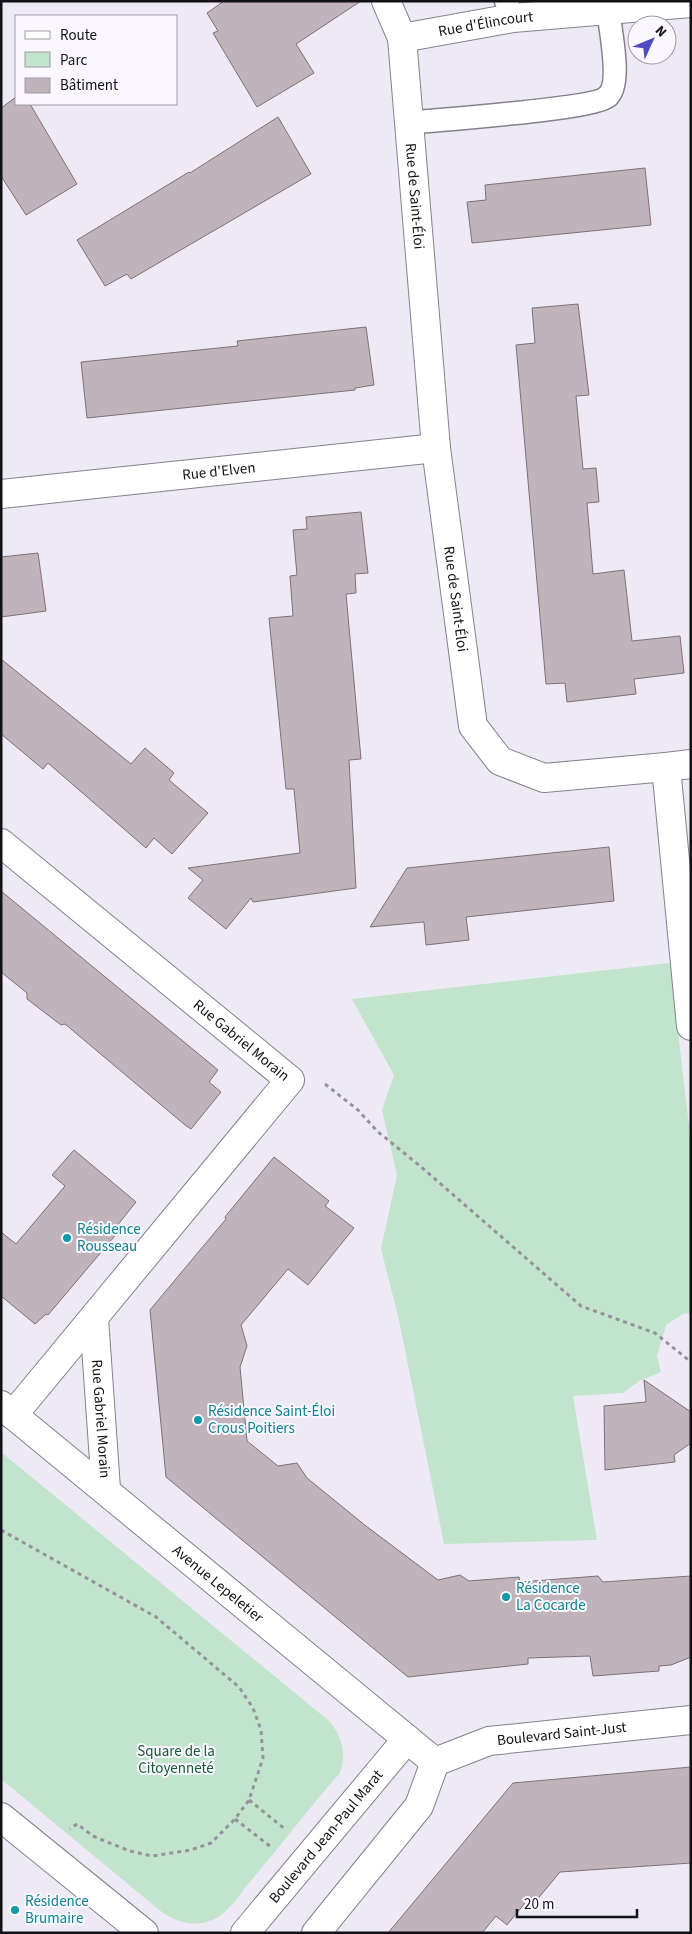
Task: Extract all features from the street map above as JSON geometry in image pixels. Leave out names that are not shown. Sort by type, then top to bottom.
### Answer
[{"type":"street","name":"Rue de Saint-Éloi","points":[[386,1],[402,38],[407,123],[436,448],[473,726],[500,761],[544,778],[678,766],[691,1026]]},
{"type":"street","name":"Rue d'Élincourt","points":[[402,38],[510,9],[608,10],[691,3]]},
{"type":"street","name":"Rue d'Elven","points":[[1,494],[436,448]]},
{"type":"street","name":"Rue Gabriel Morain","points":[[1,843],[290,1080],[94,1318],[7,1410]]},
{"type":"street","name":"Rue Gabriel Morain","points":[[94,1318],[106,1489]]},
{"type":"street","name":"Avenue Lepeletier","points":[[7,1410],[106,1489],[436,1762]]},
{"type":"street","name":"Boulevard Saint-Just","points":[[436,1762],[489,1742],[691,1720]]},
{"type":"street","name":"Boulevard Jean-Paul Marat","points":[[245,1933],[407,1739]]},
{"type":"street","points":[[316,1933],[419,1806],[436,1762]]},
{"type":"street","points":[[1,1817],[144,1933]]},
{"type":"lane","points":[[407,123],[564,106],[598,101],[608,96],[614,86],[615,72],[608,10]]},
{"type":"path","points":[[290,1080],[311,1074],[358,1110],[377,1131],[581,1306],[655,1333],[691,1362]]},
{"type":"path","points":[[1,1530],[156,1617],[239,1687],[253,1708],[262,1730],[263,1758],[249,1800],[235,1819],[211,1843],[173,1854],[152,1856],[130,1851],[93,1836],[77,1824],[66,1833]]},
{"type":"path","points":[[249,1800],[306,1860]]},
{"type":"path","points":[[235,1819],[306,1860]]},
{"type":"green space","points":[[670,963],[691,1143],[691,1313],[683,1314],[666,1325],[657,1356],[661,1372],[639,1381],[623,1393],[573,1396],[597,1540],[444,1544],[399,1320],[381,1249],[397,1175],[382,1110],[394,1075],[352,999]]},
{"type":"green space","name":"Square de la Citoyenneté","points":[[1,1452],[328,1720],[340,1738],[343,1759],[340,1773],[231,1906],[218,1917],[204,1923],[190,1923],[176,1920],[163,1913],[1,1779]]},
{"type":"building","points":[[224,1],[361,1],[296,44],[314,73],[257,107],[213,33],[218,31],[207,13]]},
{"type":"building","points":[[15,98],[15,105],[31,105],[77,184],[26,215],[1,176],[1,108]]},
{"type":"building","points":[[278,117],[311,174],[131,279],[127,274],[105,286],[77,240],[190,173]]},
{"type":"building","points":[[645,168],[651,225],[472,243],[467,202],[486,200],[485,185]]},
{"type":"building","points":[[578,304],[589,395],[576,396],[583,469],[596,468],[599,502],[587,503],[593,574],[624,570],[632,641],[680,636],[684,673],[634,679],[636,694],[567,702],[565,683],[546,684],[516,345],[535,343],[532,308]]},
{"type":"building","points":[[366,327],[374,385],[355,388],[355,390],[87,418],[81,362],[238,346],[237,341]]},
{"type":"building","points":[[361,512],[368,573],[355,574],[356,593],[346,594],[361,759],[349,760],[356,888],[253,902],[251,898],[226,929],[188,898],[203,880],[188,868],[300,853],[294,789],[286,789],[269,618],[293,616],[290,576],[297,575],[293,530],[307,529],[306,517]]},
{"type":"building","points":[[38,553],[46,611],[1,617],[1,557]]},
{"type":"building","points":[[1,659],[131,764],[145,748],[174,773],[169,780],[208,813],[172,854],[154,838],[146,848],[48,763],[43,769],[1,734]]},
{"type":"building","points":[[609,847],[614,901],[466,917],[469,940],[426,945],[424,922],[370,927],[407,868]]},
{"type":"building","points":[[1,891],[218,1070],[209,1082],[221,1092],[191,1129],[65,1024],[61,1025],[27,999],[27,993],[1,972]]},
{"type":"building","name":"Résidence Rousseau","points":[[74,1150],[136,1202],[116,1227],[119,1231],[48,1315],[46,1314],[35,1324],[1,1296],[1,1232],[16,1244],[65,1186],[52,1175]]},
{"type":"building","points":[[274,1157],[329,1201],[325,1206],[354,1228],[308,1285],[288,1269],[241,1325],[247,1346],[240,1367],[247,1441],[278,1466],[297,1463],[307,1478],[366,1526],[438,1580],[460,1575],[469,1581],[519,1577],[520,1582],[598,1576],[603,1582],[691,1576],[691,1657],[671,1665],[659,1666],[659,1671],[593,1676],[590,1656],[528,1658],[528,1664],[408,1677],[166,1477],[150,1310],[226,1219],[225,1217]]},
{"type":"building","points":[[644,1380],[691,1412],[691,1443],[674,1455],[675,1462],[605,1470],[604,1406],[646,1402]]},
{"type":"building","points":[[691,1767],[691,1863],[560,1872],[536,1901],[530,1897],[507,1925],[496,1916],[482,1933],[388,1933],[513,1783]]},
{"type":"place","name":"Résidence Rousseau","points":[[67,1238]]},
{"type":"place","name":"Résidence Saint-Éloi Crous Poitiers","points":[[198,1420]]},
{"type":"place","name":"Résidence La Cocarde","points":[[506,1597]]},
{"type":"place","name":"Résidence Brumaire","points":[[15,1910]]}]
